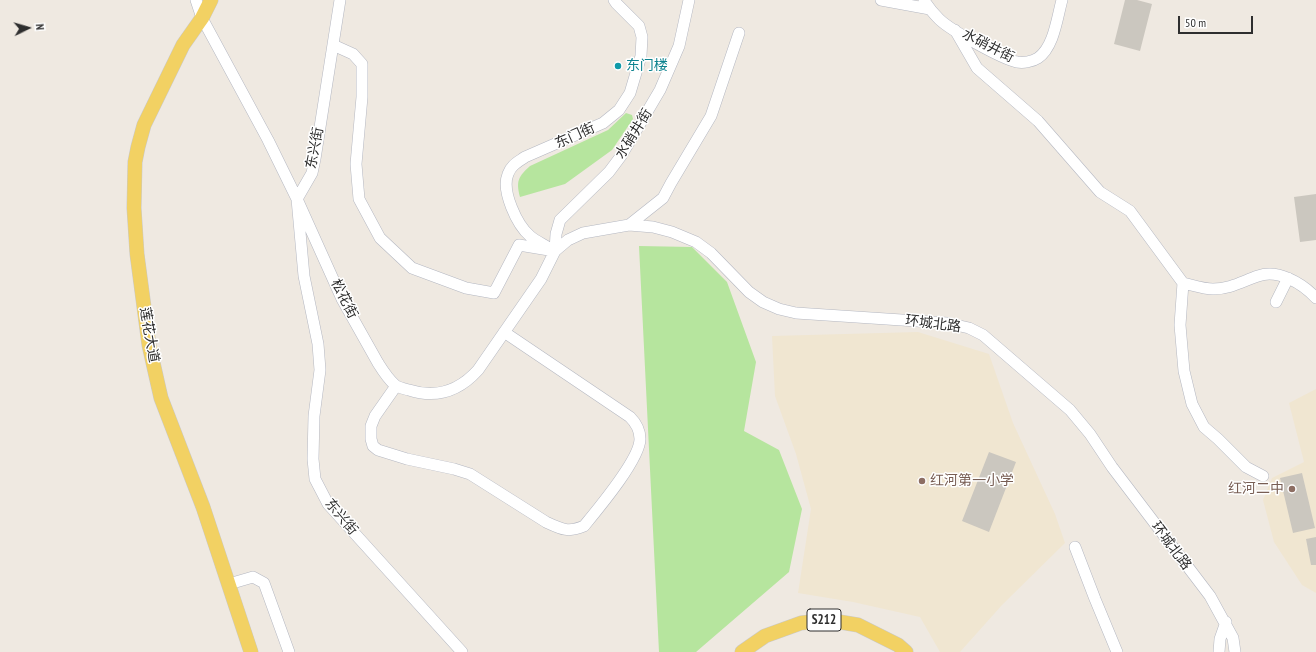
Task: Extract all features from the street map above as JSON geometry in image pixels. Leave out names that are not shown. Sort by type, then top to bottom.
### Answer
[{"type":"main road","name":"莲花大道","points":[[211,0],[202,18],[183,45],[144,125],[135,162],[134,208],[136,254],[149,345],[161,398],[204,507],[251,652]]},
{"type":"main road","name":"S212","points":[[742,652],[766,636],[801,623],[828,620],[858,625],[898,645],[906,652]]},
{"type":"street","name":"松花街","points":[[196,0],[202,18],[268,140],[297,199],[342,299],[384,373],[396,386]]},
{"type":"street","name":"东兴街","points":[[340,0],[312,173],[297,199],[304,276],[318,344],[320,370],[314,416],[313,459],[315,479],[328,504],[462,652]]},
{"type":"street","name":"东门街","points":[[554,251],[530,236],[518,220],[507,195],[506,184],[508,174],[514,164],[526,157],[603,123],[620,110],[630,93],[641,56],[642,37],[639,26],[614,0]]},
{"type":"street","name":"水硝井街","points":[[554,251],[556,234],[560,220],[609,172],[621,156],[660,90],[679,46],[689,0]]},
{"type":"street","name":"水硝井街","points":[[881,0],[927,4],[940,20],[955,30],[1004,58],[1025,63],[1037,59],[1046,50],[1051,39],[1062,0]]},
{"type":"street","points":[[955,30],[977,68],[1038,121],[1100,192],[1130,211],[1183,283],[1180,325],[1184,371],[1192,404],[1204,427],[1218,438],[1246,467],[1263,476]]},
{"type":"street","points":[[629,225],[663,198],[711,116],[739,33]]},
{"type":"street","points":[[333,45],[353,54],[362,64],[362,97],[356,164],[359,199],[380,238],[412,268],[466,288],[494,293],[519,245],[554,251],[541,279],[504,332],[478,370],[469,380],[458,387],[445,392],[430,394],[418,393],[396,386],[375,416],[371,426],[371,439],[373,446],[378,450],[406,459],[454,469],[470,474],[546,522],[559,528],[568,530],[584,526],[624,474],[637,450],[640,440],[636,424],[630,417],[504,332]]},
{"type":"street","name":"环城北路","points":[[554,251],[568,240],[583,233],[629,225],[653,227],[672,232],[696,242],[711,253],[749,292],[763,302],[779,309],[796,313],[947,323],[969,328],[984,335],[1070,410],[1090,434],[1112,467],[1210,596],[1226,622],[1233,638],[1235,652]]},
{"type":"street","points":[[1183,283],[1213,289],[1236,285],[1259,275],[1271,274],[1288,278],[1303,286],[1316,298]]},
{"type":"street","points":[[1276,302],[1288,278]]},
{"type":"street","points":[[1075,547],[1117,652]]},
{"type":"street","points":[[229,584],[253,577],[264,584],[289,652]]},
{"type":"street","points":[[1219,652],[1220,639],[1226,622]]},
{"type":"shaded area","name":"红河第一小学","points":[[918,332],[989,354],[1013,423],[1055,514],[1065,543],[1002,605],[960,652],[940,652],[920,617],[853,602],[798,593],[811,509],[796,454],[775,396],[772,336]]},
{"type":"shaded area","name":"红河二中","points":[[1316,389],[1316,593],[1302,585],[1274,542],[1263,500],[1272,478],[1304,462],[1289,403]]},
{"type":"green space","points":[[626,113],[632,115],[633,119],[612,150],[565,184],[520,197],[518,183],[523,173],[530,166],[608,130]]},
{"type":"green space","points":[[639,246],[692,247],[727,282],[756,362],[744,431],[779,450],[802,509],[789,572],[696,652],[659,652]]},
{"type":"building","points":[[1125,0],[1137,0],[1152,4],[1140,51],[1114,44]]},
{"type":"building","points":[[1316,194],[1316,240],[1300,242],[1294,197]]},
{"type":"building","points":[[989,452],[1016,462],[989,532],[962,521]]},
{"type":"building","points":[[1302,473],[1315,528],[1293,533],[1280,478]]},
{"type":"building","points":[[1316,537],[1316,565],[1311,565],[1306,539]]},
{"type":"place","name":"东门楼","points":[[618,66]]},
{"type":"place","name":"红河第一小学","points":[[922,481]]},
{"type":"place","name":"红河二中","points":[[1292,489]]}]
